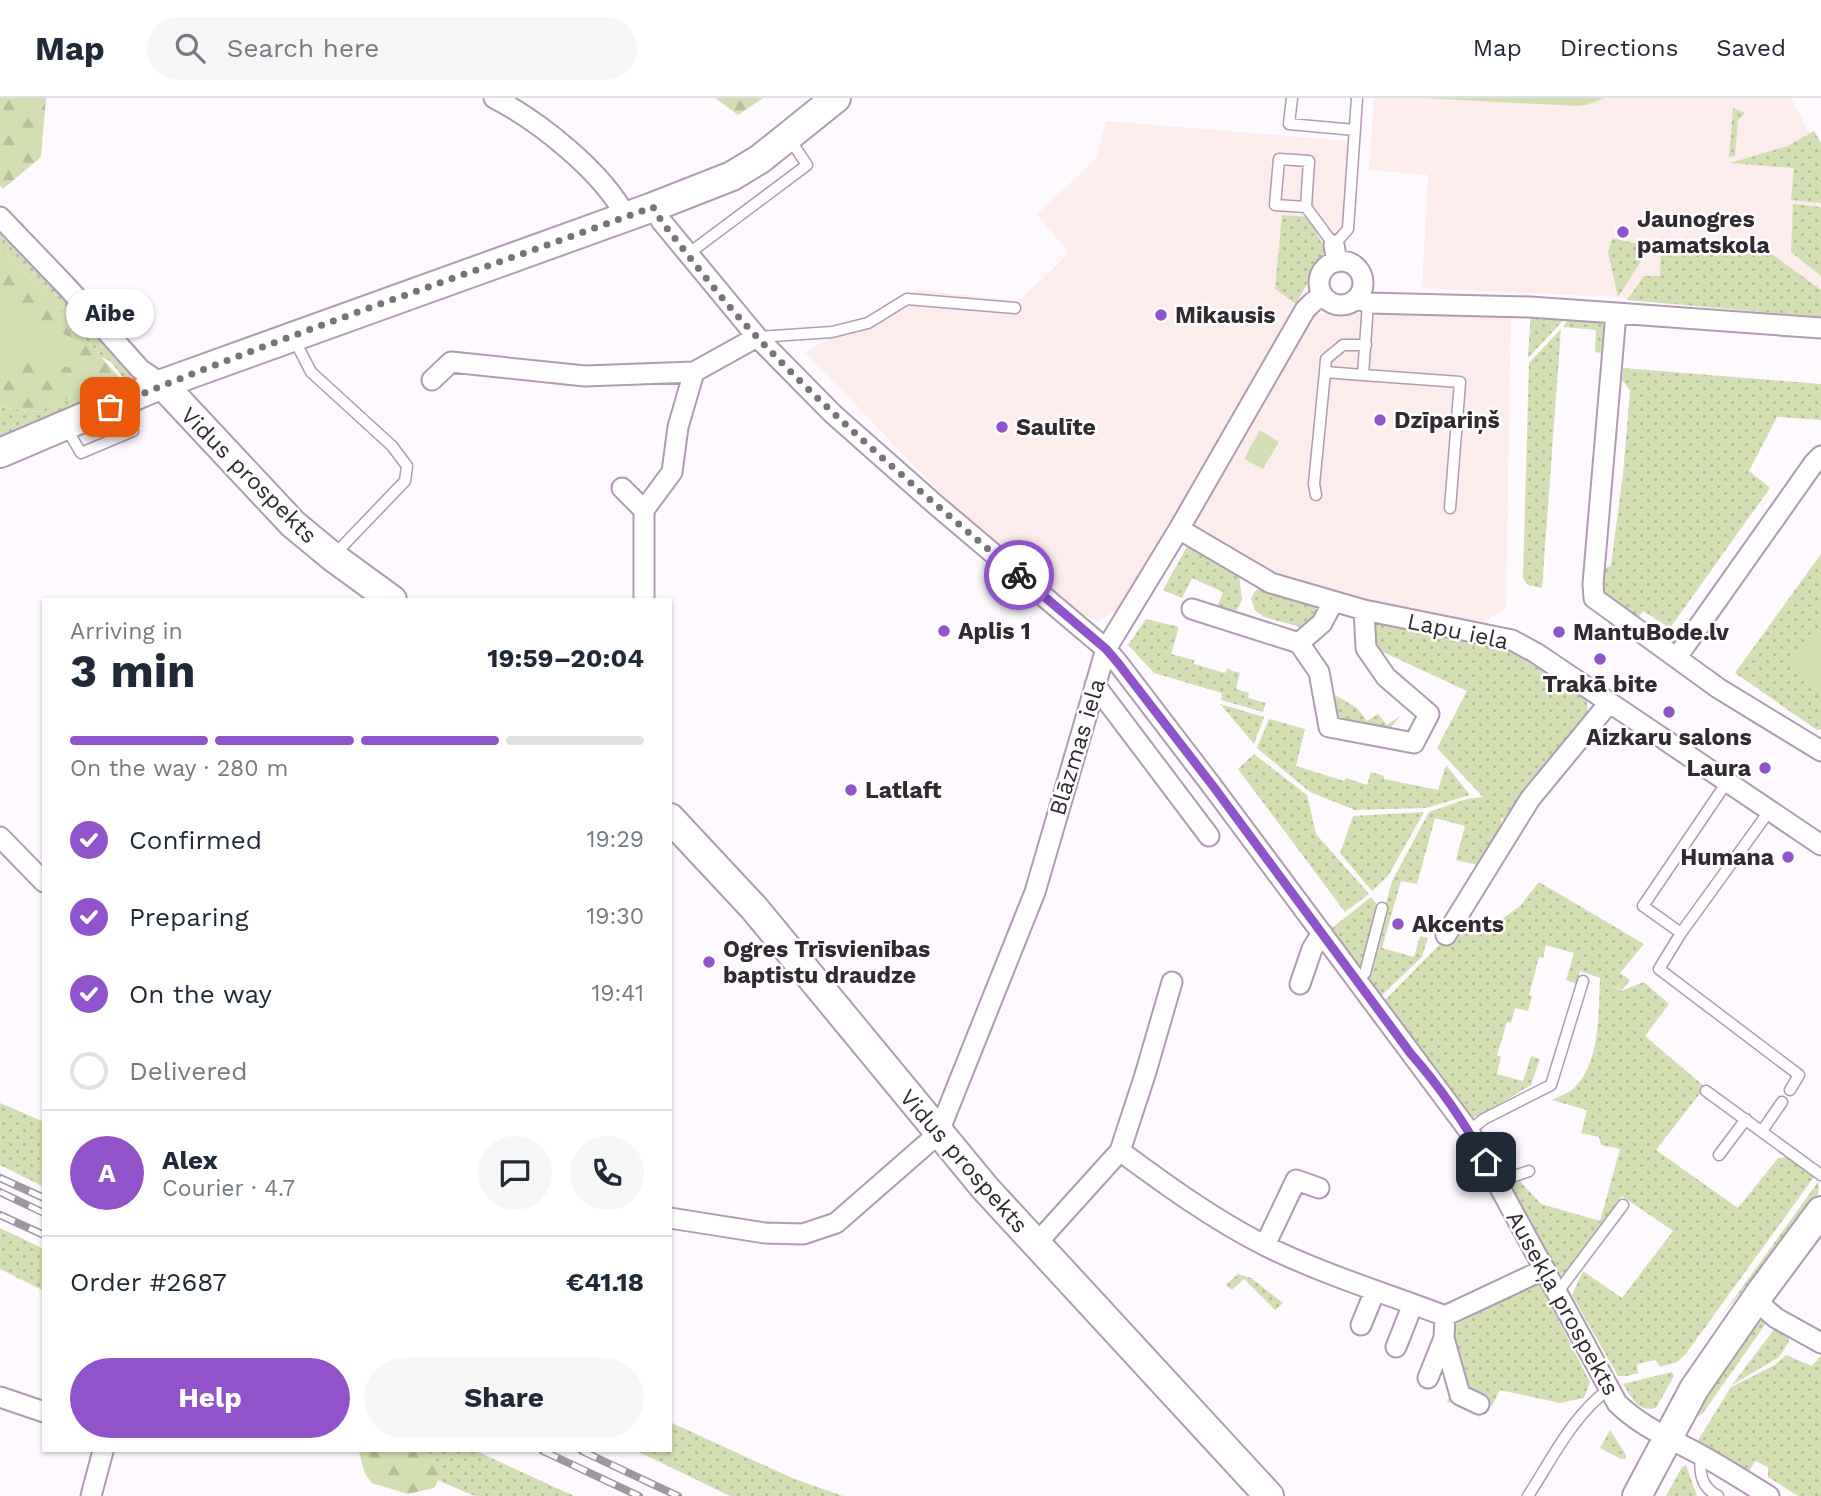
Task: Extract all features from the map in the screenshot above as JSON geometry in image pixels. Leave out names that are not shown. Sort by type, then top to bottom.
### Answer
[{"type":"main road","points":[[0,453],[162,384],[626,217],[732,176],[760,159],[836,98]]},
{"type":"main road","name":"Vidus prospekts","points":[[162,384],[293,524],[332,557],[389,598]]},
{"type":"main road","name":"Vidus prospekts","points":[[672,820],[754,908],[938,1134],[1269,1496]]},
{"type":"main road","points":[[1637,1496],[1700,1381],[1755,1300],[1821,1211]]},
{"type":"street","points":[[494,98],[535,123],[577,158],[608,187],[626,217]]},
{"type":"street","name":"Ausekļa prospekts","points":[[653,207],[662,222],[757,337],[833,414],[1106,649],[1213,786],[1469,1131],[1617,1403],[1629,1415],[1769,1496]]},
{"type":"street","name":"Vidus prospekts","points":[[0,217],[68,288],[139,369],[162,384]]},
{"type":"street","points":[[1363,301],[1361,274],[1336,253],[1320,276],[1319,283],[1322,296],[1338,305],[1363,301],[1530,307],[1821,328]]},
{"type":"street","name":"Blāzmas iela","points":[[938,1134],[1035,892],[1106,649],[1306,310],[1322,296]]},
{"type":"street","points":[[1616,313],[1592,591],[1594,598],[1718,688],[1821,751]]},
{"type":"street","points":[[432,380],[450,362],[585,376],[694,372],[757,337]]},
{"type":"street","points":[[644,598],[645,510],[672,472],[678,427],[694,372]]},
{"type":"street","points":[[1677,657],[1821,456]]},
{"type":"street","points":[[622,488],[645,510]]},
{"type":"street","name":"Lapu iela","points":[[1179,529],[1271,583],[1364,610],[1512,640],[1536,653],[1821,845]]},
{"type":"street","points":[[1299,643],[1322,623],[1333,602]]},
{"type":"street","points":[[1192,609],[1299,643],[1319,672],[1329,727],[1414,743],[1429,714],[1386,677],[1366,648],[1364,610]]},
{"type":"street","points":[[1096,685],[1209,836]]},
{"type":"street","points":[[1446,935],[1530,799],[1609,704]]},
{"type":"street","points":[[0,838],[42,880]]},
{"type":"street","points":[[1300,984],[1312,948],[1322,933]]},
{"type":"street","points":[[1036,1244],[1120,1151],[1171,982]]},
{"type":"street","points":[[672,1218],[765,1233],[803,1234],[836,1223],[938,1134]]},
{"type":"street","points":[[1120,1151],[1182,1197],[1263,1244],[1325,1272],[1445,1316],[1545,1269]]},
{"type":"street","points":[[1263,1244],[1266,1243],[1296,1180],[1319,1188]]},
{"type":"street","points":[[1361,1325],[1375,1291]]},
{"type":"street","points":[[1755,1300],[1776,1318],[1820,1341]]},
{"type":"street","points":[[1396,1346],[1413,1304]]},
{"type":"street","points":[[1445,1316],[1444,1338],[1460,1395],[1479,1404]]},
{"type":"street","points":[[1428,1378],[1444,1338]]},
{"type":"street","points":[[0,1397],[42,1411]]},
{"type":"street","points":[[91,1496],[103,1452]]},
{"type":"lane","points":[[1292,98],[1289,124],[1355,130]]},
{"type":"lane","points":[[1336,253],[1348,229],[1357,98]]},
{"type":"lane","points":[[688,254],[807,165],[788,137]]},
{"type":"lane","points":[[1306,207],[1275,205],[1279,159],[1309,161],[1306,207],[1336,253]]},
{"type":"lane","points":[[757,337],[832,331],[868,323],[907,299],[1015,308]]},
{"type":"lane","points":[[1363,301],[1366,345],[1363,374]]},
{"type":"lane","points":[[292,336],[311,372],[392,446],[407,466],[405,481],[332,557]]},
{"type":"lane","points":[[1316,495],[1314,484],[1326,359],[1343,345],[1366,345]]},
{"type":"lane","points":[[1325,372],[1460,382],[1450,508]]},
{"type":"lane","points":[[65,426],[81,453],[134,431]]},
{"type":"lane","points":[[1681,933],[1643,906],[1727,782]]},
{"type":"lane","points":[[1770,810],[1681,933],[1659,969],[1799,1075],[1790,1090]]},
{"type":"lane","points":[[1356,981],[1365,973],[1382,908]]},
{"type":"lane","points":[[1469,1131],[1484,1119],[1551,1085],[1583,981]]},
{"type":"lane","points":[[1706,1091],[1821,1175]]},
{"type":"lane","points":[[1762,1131],[1782,1102]]},
{"type":"lane","points":[[1718,1156],[1746,1119]]},
{"type":"lane","points":[[1497,1182],[1529,1171]]},
{"type":"lane","points":[[1557,1293],[1623,1205]]},
{"type":"lane","points":[[1528,1496],[1577,1421],[1597,1397],[1609,1389]]},
{"type":"lane","points":[[1701,1455],[1702,1480],[1711,1492],[1718,1496]]},
{"type":"shaded area","name":"Jaunogres pamatskola","points":[[1374,98],[1791,98],[1821,155],[1821,313],[1613,297],[1422,288],[1428,175],[1369,170]]},
{"type":"shaded area","points":[[1106,121],[1350,141],[1343,224],[1186,498],[1117,611],[1098,621],[1081,614],[949,502],[805,352],[916,290],[1019,301],[1069,253],[1037,215],[1096,158]]},
{"type":"shaded area","name":"Dzīpariņš","points":[[1511,311],[1506,607],[1483,623],[1371,601],[1274,573],[1190,526],[1312,314]]},
{"type":"green space","points":[[0,98],[46,98],[41,157],[3,189],[0,186]]},
{"type":"green space","points":[[715,98],[763,98],[738,115]]},
{"type":"green space","points":[[1423,98],[1605,98],[1576,106]]},
{"type":"green space","points":[[1733,108],[1745,113],[1738,120],[1735,156],[1729,157]]},
{"type":"green space","points":[[1814,131],[1821,143],[1821,203],[1791,200],[1794,168],[1730,163],[1788,146]]},
{"type":"green space","points":[[1793,204],[1821,207],[1821,276],[1791,252]]},
{"type":"green space","points":[[1282,215],[1309,217],[1325,250],[1296,304],[1275,289]]},
{"type":"green space","points":[[0,228],[131,373],[129,385],[110,361],[101,357],[0,245]]},
{"type":"green space","points":[[1612,238],[1645,246],[1641,261],[1618,297],[1608,252]]},
{"type":"green space","points":[[1671,240],[1761,246],[1821,290],[1821,317],[1627,300],[1644,276],[1660,276],[1661,252]]},
{"type":"green space","points":[[0,245],[119,377],[37,412],[0,407]]},
{"type":"green space","points":[[0,293],[28,319],[80,341],[75,368],[0,357]]},
{"type":"green space","points":[[1531,309],[1572,311],[1528,358]]},
{"type":"green space","points":[[1574,311],[1605,314],[1603,353],[1595,352],[1596,330],[1563,327]]},
{"type":"green space","points":[[1561,329],[1542,588],[1528,585],[1523,578],[1529,363]]},
{"type":"green space","points":[[1623,368],[1821,384],[1821,420],[1777,417],[1749,471],[1770,488],[1670,628],[1643,611],[1637,619],[1605,599],[1599,572],[1611,565],[1623,474],[1630,391],[1622,380]]},
{"type":"green space","points":[[119,377],[126,390],[0,446],[0,407],[37,412]]},
{"type":"green space","points":[[1260,430],[1279,442],[1263,469],[1244,459]]},
{"type":"green space","points":[[1189,543],[1239,574],[1242,600],[1237,610],[1228,612],[1217,608],[1223,592],[1192,578],[1182,598],[1163,590]]},
{"type":"green space","points":[[1821,554],[1821,729],[1817,730],[1735,673]]},
{"type":"green space","points":[[1262,587],[1284,599],[1315,606],[1318,617],[1304,628],[1264,617],[1255,610],[1251,599],[1255,591]]},
{"type":"green space","points":[[1368,616],[1510,649],[1587,700],[1588,714],[1507,822],[1501,817],[1502,826],[1478,865],[1456,860],[1465,826],[1435,818],[1417,884],[1401,881],[1382,948],[1414,957],[1420,936],[1428,938],[1422,957],[1381,996],[1367,974],[1392,881],[1429,812],[1467,799],[1483,797],[1437,748],[1467,691],[1372,647]]},
{"type":"green space","points":[[1146,619],[1179,627],[1171,654],[1225,673],[1227,669],[1240,673],[1236,689],[1249,693],[1248,698],[1266,703],[1263,712],[1221,700],[1222,693],[1154,673],[1128,645]]},
{"type":"green space","points":[[1816,629],[1821,632],[1821,689],[1785,664]]},
{"type":"green space","points":[[1330,692],[1357,708],[1367,721],[1378,714],[1387,725],[1401,715],[1389,730],[1344,722],[1334,717]]},
{"type":"green space","points":[[1220,704],[1264,717],[1254,744]]},
{"type":"green space","points":[[1269,719],[1305,729],[1296,766],[1367,785],[1371,772],[1384,776],[1384,779],[1438,790],[1446,765],[1470,795],[1426,808],[1355,810],[1310,792],[1257,748]]},
{"type":"green space","points":[[1254,754],[1307,795],[1316,834],[1369,894],[1345,912],[1238,769]]},
{"type":"green space","points":[[1424,812],[1388,876],[1372,891],[1340,853],[1353,816]]},
{"type":"green space","points":[[1539,882],[1644,944],[1620,973],[1630,980],[1622,990],[1611,985],[1621,991],[1644,982],[1669,1004],[1645,1036],[1705,1087],[1656,1150],[1738,1208],[1778,1158],[1787,1157],[1814,1177],[1685,1355],[1677,1362],[1660,1367],[1656,1360],[1637,1364],[1638,1373],[1627,1376],[1618,1376],[1572,1295],[1583,1271],[1622,1298],[1673,1231],[1622,1196],[1562,1277],[1505,1181],[1517,1178],[1541,1204],[1600,1221],[1620,1149],[1601,1145],[1599,1137],[1581,1133],[1587,1110],[1552,1100],[1574,1088],[1590,1063],[1597,1035],[1600,978],[1580,971],[1577,984],[1566,980],[1574,953],[1546,945],[1543,958],[1539,957],[1529,995],[1532,996],[1528,1011],[1515,1008],[1511,1023],[1507,1022],[1497,1055],[1501,1057],[1497,1074],[1523,1081],[1531,1056],[1540,1059],[1531,1085],[1480,1116],[1470,1117],[1444,1078],[1384,1001],[1445,939],[1494,925],[1520,906]]},
{"type":"green space","points":[[1371,897],[1380,908],[1363,972],[1332,928]]},
{"type":"green space","points":[[0,1103],[42,1121],[42,1186],[0,1165]]},
{"type":"green space","points":[[1818,1182],[1818,1194],[1809,1211],[1723,1314]]},
{"type":"green space","points":[[0,1228],[42,1248],[42,1290],[0,1269]]},
{"type":"green space","points":[[1238,1274],[1251,1278],[1283,1303],[1275,1310],[1244,1279],[1232,1290],[1226,1285]]},
{"type":"green space","points":[[1539,1282],[1590,1382],[1584,1398],[1560,1403],[1500,1390],[1492,1406],[1486,1404],[1480,1417],[1469,1412],[1471,1407],[1447,1402],[1451,1392],[1451,1330],[1457,1324]]},
{"type":"green space","points":[[1758,1320],[1767,1322],[1703,1413],[1699,1416],[1694,1413]]},
{"type":"green space","points":[[1775,1328],[1788,1336],[1789,1342],[1779,1357],[1732,1385]]},
{"type":"green space","points":[[1786,1355],[1812,1366],[1821,1355],[1821,1496],[1798,1496],[1768,1477],[1768,1467],[1755,1461],[1748,1474],[1695,1445],[1731,1387],[1775,1365]]},
{"type":"green space","points":[[1672,1372],[1674,1376],[1656,1408],[1640,1406],[1623,1384]]},
{"type":"green space","points":[[672,1423],[792,1478],[843,1496],[730,1496],[639,1452],[672,1452]]},
{"type":"green space","points":[[1610,1430],[1626,1455],[1626,1459],[1600,1448]]},
{"type":"green space","points":[[359,1452],[422,1452],[435,1461],[442,1474],[434,1488],[408,1494],[372,1483],[365,1474]]},
{"type":"green space","points":[[381,1452],[478,1452],[574,1496],[475,1496]]},
{"type":"green space","points":[[1686,1465],[1697,1496],[1666,1496],[1682,1467]]},
{"type":"railway","points":[[0,1178],[42,1197]]},
{"type":"railway","points":[[0,1192],[42,1212]]},
{"type":"railway","points":[[0,1215],[42,1234]]},
{"type":"railway","points":[[545,1452],[639,1496]]},
{"type":"railway","points":[[584,1452],[678,1496]]},
{"type":"way so far","points":[[110,407],[162,384],[292,336],[653,207],[700,270],[757,337],[833,414],[1019,575]]},
{"type":"place","name":"Jaunogres pamatskola","points":[[1623,232]]},
{"type":"place","name":"Mikausis","points":[[1161,315]]},
{"type":"place","name":"Aibe","points":[[110,407]]},
{"type":"place","name":"Dzīpariņš","points":[[1380,420]]},
{"type":"place","name":"Saulīte","points":[[1002,427]]},
{"type":"place","name":"Aplis 1","points":[[944,631]]},
{"type":"place","name":"MantuBode.lv","points":[[1559,632]]},
{"type":"place","name":"Trakā bite","points":[[1600,659]]},
{"type":"place","name":"Aizkaru salons","points":[[1669,712]]},
{"type":"place","name":"Laura","points":[[1765,768]]},
{"type":"place","name":"Latlaft","points":[[851,790]]},
{"type":"place","name":"Humana","points":[[1788,857]]},
{"type":"place","name":"Akcents","points":[[1398,924]]},
{"type":"place","name":"Ogres Trīsvienības baptistu draudze","points":[[709,962]]},
{"type":"route","points":[[1019,575],[1106,649],[1118,663],[1430,1076],[1469,1131],[1486,1162]]}]
